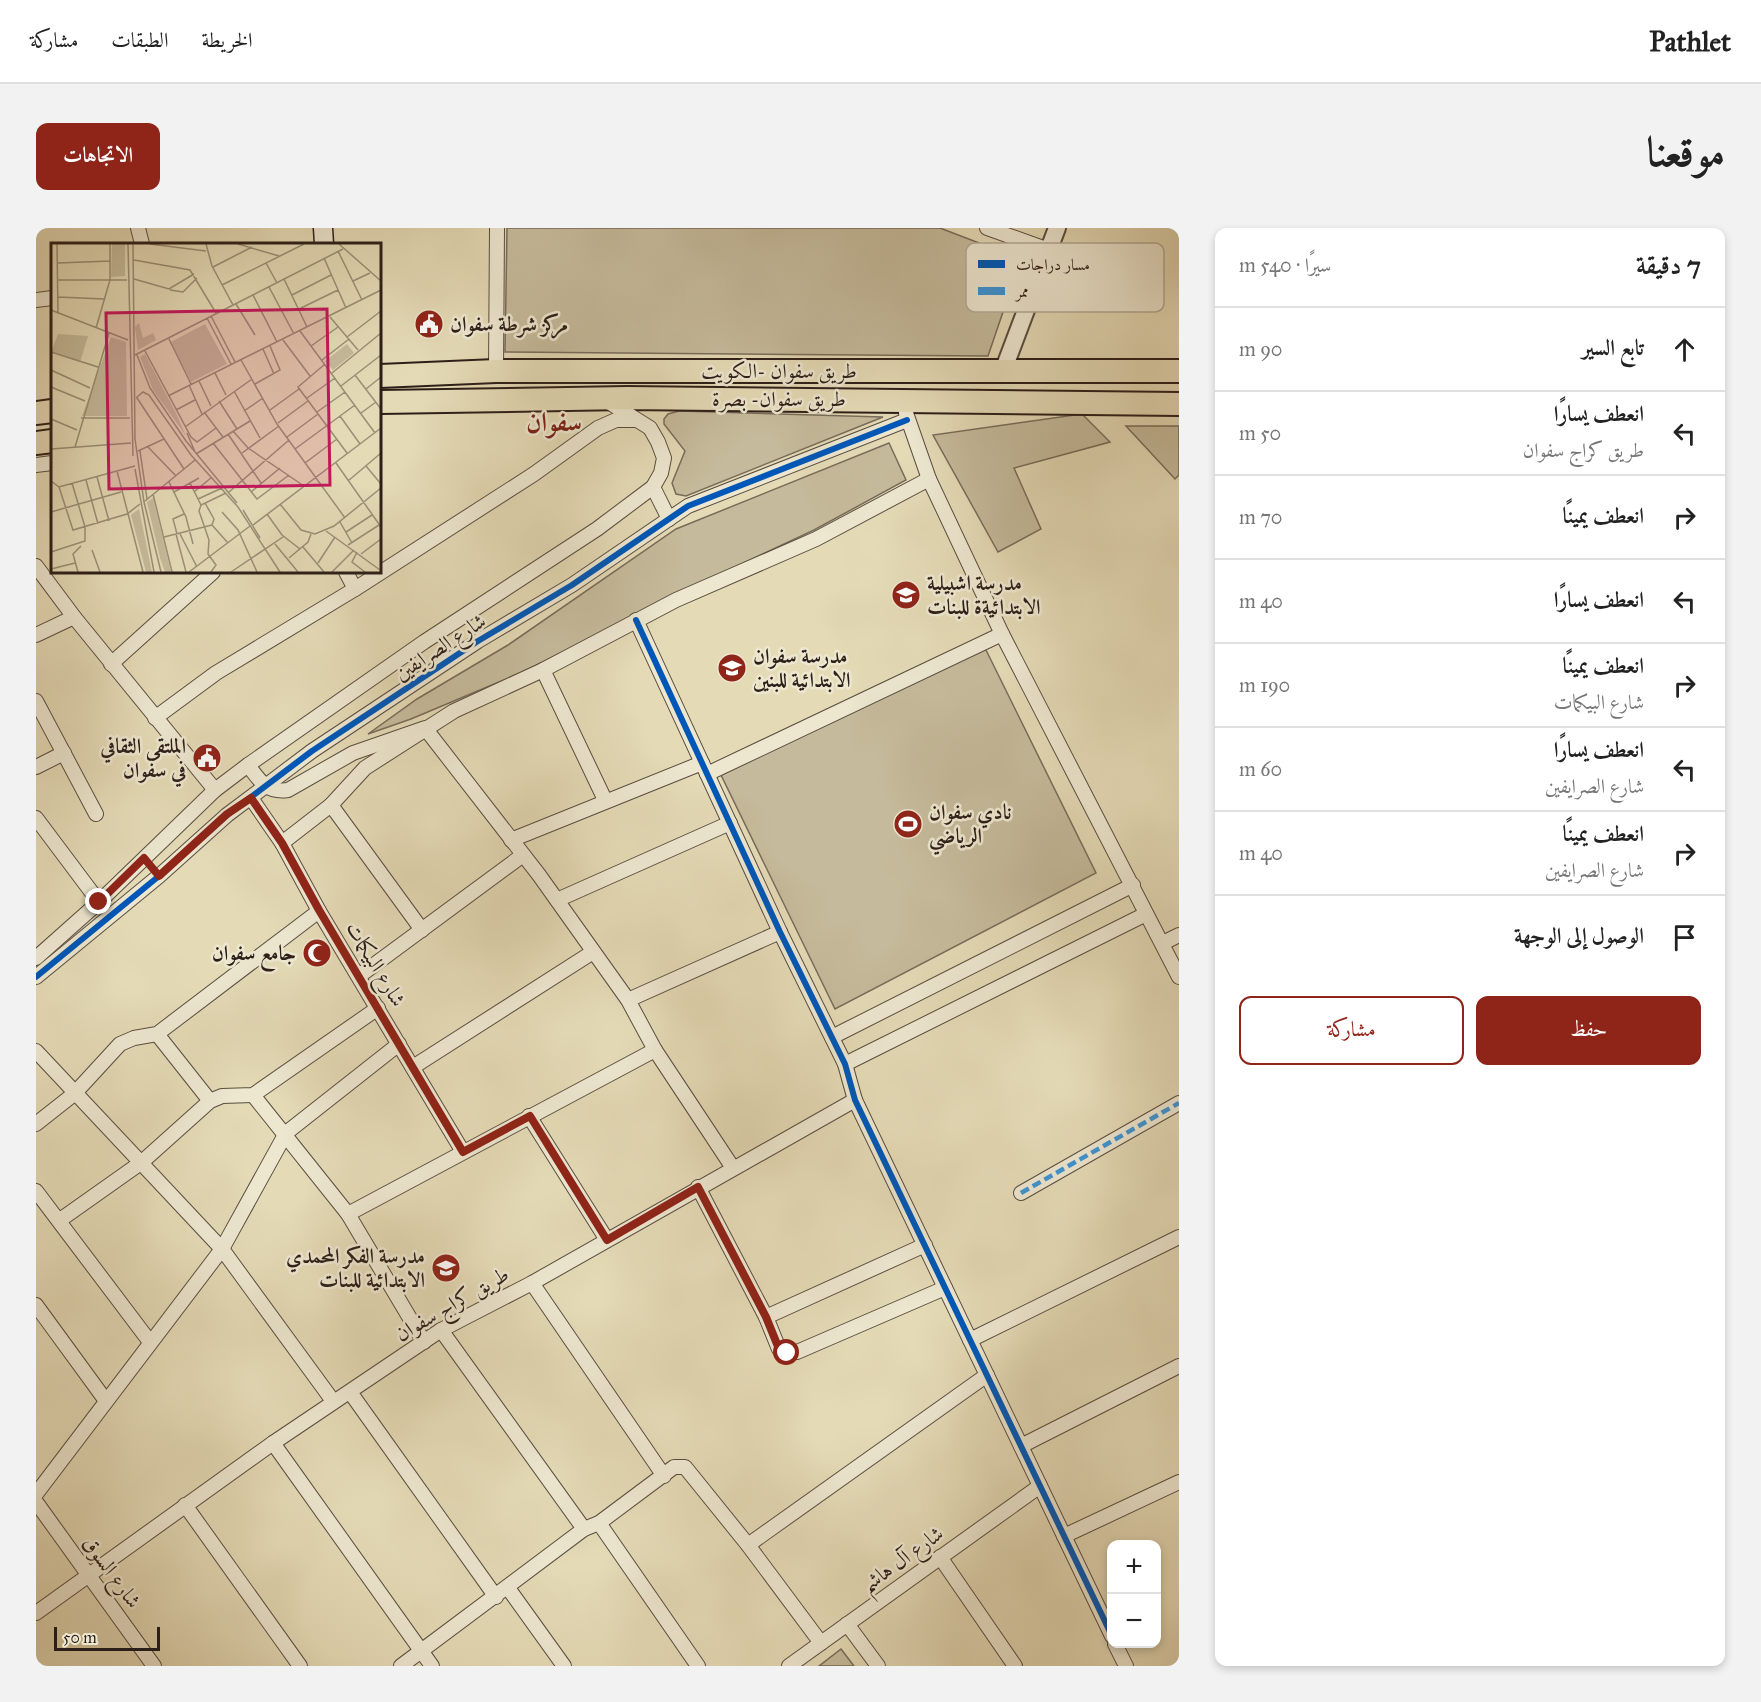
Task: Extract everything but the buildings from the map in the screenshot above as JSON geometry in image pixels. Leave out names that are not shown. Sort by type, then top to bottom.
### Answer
[{"type":"highway","name":"طريق سفوان -الكويت","points":[[381,376],[496,371],[1179,371]]},
{"type":"highway","points":[[565,371],[570,381],[566,398]]},
{"type":"highway","points":[[591,371],[586,382],[595,398]]},
{"type":"highway","name":"طريق سفوان- بصرة","points":[[381,402],[595,398],[905,410],[1179,404]]},
{"type":"highway","points":[[36,412],[51,411]]},
{"type":"highway","points":[[36,443],[51,441]]},
{"type":"main road","points":[[323,228],[324,243]]},
{"type":"street","points":[[138,228],[142,243]]},
{"type":"street","points":[[496,228],[496,371]]},
{"type":"street","points":[[987,228],[1029,243]]},
{"type":"street","points":[[1052,243],[1057,228]]},
{"type":"street","points":[[36,300],[51,298]]},
{"type":"street","points":[[1003,370],[1025,312]]},
{"type":"street","points":[[595,398],[614,404],[650,428],[664,458],[653,487],[669,519]]},
{"type":"street","points":[[905,410],[930,479],[1002,634],[1179,977]]},
{"type":"street","name":"شارع الصرايفين","points":[[36,977],[159,876],[227,814],[338,732],[478,641],[572,585],[687,506],[905,410]]},
{"type":"street","points":[[381,572],[534,474],[598,428],[616,420],[636,420]]},
{"type":"street","points":[[36,465],[51,463]]},
{"type":"street","points":[[282,843],[331,805],[365,768],[454,711],[543,670],[636,620],[816,539],[930,479]]},
{"type":"street","name":"شارع الصرايفين","points":[[36,958],[99,902],[215,790],[303,724],[597,529],[653,487]]},
{"type":"street","points":[[36,566],[111,664],[215,790]]},
{"type":"street","points":[[111,664],[212,573]]},
{"type":"street","points":[[347,573],[355,589]]},
{"type":"street","points":[[155,718],[216,673],[380,573]]},
{"type":"street","points":[[36,635],[74,617]]},
{"type":"street","points":[[636,620],[780,932],[845,1064],[855,1100],[1107,1626]]},
{"type":"street","points":[[511,840],[605,800],[705,769],[1002,634]]},
{"type":"street","points":[[543,670],[605,800]]},
{"type":"street","points":[[36,700],[96,814]]},
{"type":"street","points":[[248,765],[265,788],[277,791],[288,790],[353,753],[425,728]]},
{"type":"street","points":[[425,728],[557,900],[628,1000],[656,1050],[733,1168]]},
{"type":"street","points":[[338,732],[365,768]]},
{"type":"street","points":[[36,767],[64,753]]},
{"type":"street","name":"شارع البيكمات","points":[[251,798],[282,843],[319,910],[463,1152]]},
{"type":"street","points":[[331,805],[422,930]]},
{"type":"street","points":[[36,818],[99,902]]},
{"type":"street","points":[[557,900],[729,823]]},
{"type":"street","points":[[359,976],[523,855]]},
{"type":"street","points":[[144,858],[159,876]]},
{"type":"street","points":[[832,1037],[1132,885]]},
{"type":"street","points":[[36,1124],[74,1094],[120,1044],[134,1038],[157,1034],[319,910]]},
{"type":"street","points":[[845,1064],[1146,914]]},
{"type":"street","points":[[628,1000],[780,932]]},
{"type":"street","points":[[1163,943],[1179,935]]},
{"type":"street","points":[[413,1067],[593,952]]},
{"type":"street","points":[[60,1220],[142,1162],[210,1101],[222,1096],[253,1095],[378,1008]]},
{"type":"street","points":[[157,1034],[210,1101]]},
{"type":"street","points":[[36,1494],[222,1249],[286,1133],[399,1044]]},
{"type":"street","points":[[348,1214],[656,1050]]},
{"type":"street","points":[[36,1051],[222,1249],[333,1401]]},
{"type":"street","points":[[253,1095],[286,1133],[348,1214],[424,1342]]},
{"type":"street","name":"طريق كراج سفوان","points":[[36,1613],[333,1401],[350,1392],[441,1330],[532,1283],[855,1100]]},
{"type":"street","points":[[1021,1194],[1179,1103]]},
{"type":"street","points":[[530,1116],[607,1240]]},
{"type":"street","points":[[698,1187],[766,1317],[779,1349],[787,1353],[797,1352],[945,1288]]},
{"type":"street","points":[[36,1191],[150,1342]]},
{"type":"street","points":[[970,1340],[1179,1237]]},
{"type":"street","points":[[766,1317],[925,1245]]},
{"type":"street","points":[[532,1283],[664,1476]]},
{"type":"street","points":[[36,1305],[106,1401]]},
{"type":"street","points":[[441,1330],[584,1529]]},
{"type":"street","points":[[1020,1446],[1179,1366]]},
{"type":"street","points":[[748,1545],[987,1375]]},
{"type":"street","points":[[350,1392],[496,1597]]},
{"type":"street","points":[[273,1443],[432,1666]]},
{"type":"street","points":[[401,1666],[584,1529],[599,1523],[674,1467],[686,1467],[821,1643]]},
{"type":"street","points":[[1064,1536],[1179,1482]]},
{"type":"street","name":"شارع آل هاشم","points":[[789,1666],[1040,1486]]},
{"type":"street","name":"شارع السوق","points":[[36,1502],[154,1666]]},
{"type":"street","points":[[185,1505],[300,1666]]},
{"type":"street","points":[[599,1523],[698,1666]]},
{"type":"street","points":[[940,1557],[1015,1666]]},
{"type":"street","points":[[508,1588],[564,1666]]},
{"type":"street","points":[[846,1624],[878,1666]]},
{"type":"street","points":[[1117,1648],[1126,1666]]},
{"type":"shaded area","points":[[507,228],[940,228],[979,243],[966,243],[966,312],[1003,312],[988,356],[505,352]]},
{"type":"shaded area","points":[[679,411],[883,417],[686,496],[676,494],[672,483],[685,451],[664,424],[664,419],[668,414]]},
{"type":"shaded area","points":[[1082,414],[1110,442],[1014,468],[1041,529],[998,552],[933,435]]},
{"type":"shaded area","points":[[1126,426],[1179,426],[1179,475],[1175,479]]},
{"type":"shaded area","points":[[889,443],[906,480],[814,530],[675,595],[525,671],[411,719],[368,734],[417,699],[508,645],[676,529]]},
{"type":"shaded area","name":"نادي سفوان الرياضي","points":[[985,648],[1096,873],[835,1009],[721,775]]},
{"type":"shaded area","points":[[841,1649],[854,1666],[819,1666]]},
{"type":"marked path","points":[[1021,1193],[1179,1103]]},
{"type":"cycle path","points":[[36,977],[159,876],[227,815],[312,751],[478,641],[572,585],[688,506],[907,420]]},
{"type":"cycle path","points":[[636,620],[780,932],[845,1064],[855,1100],[1107,1626]]},
{"type":"place","name":"مركز شرطة سفوان","points":[[429,324]]},
{"type":"place","name":"مدرسة اشبيلية الابتدائيةة للبنات","points":[[906,595]]},
{"type":"place","name":"مدرسة سفوان الابتدائية للبنين","points":[[732,668]]},
{"type":"place","name":"الملتقى الثقافي في سفوان","points":[[207,758]]},
{"type":"place","name":"نادي سفوان الرياضي","points":[[908,824]]},
{"type":"place","name":"جامع سفوان","points":[[317,953]]},
{"type":"place","name":"مدرسة الفكر المحمدي الابتدائية للبنات","points":[[446,1268]]},
{"type":"district","name":"سفوان","points":[[554,422]]},
{"type":"route","points":[[99,902],[144,858],[159,876],[227,814],[251,798],[282,843],[319,910],[463,1152],[530,1116],[607,1240],[698,1187],[766,1317],[779,1349],[787,1353]]}]
